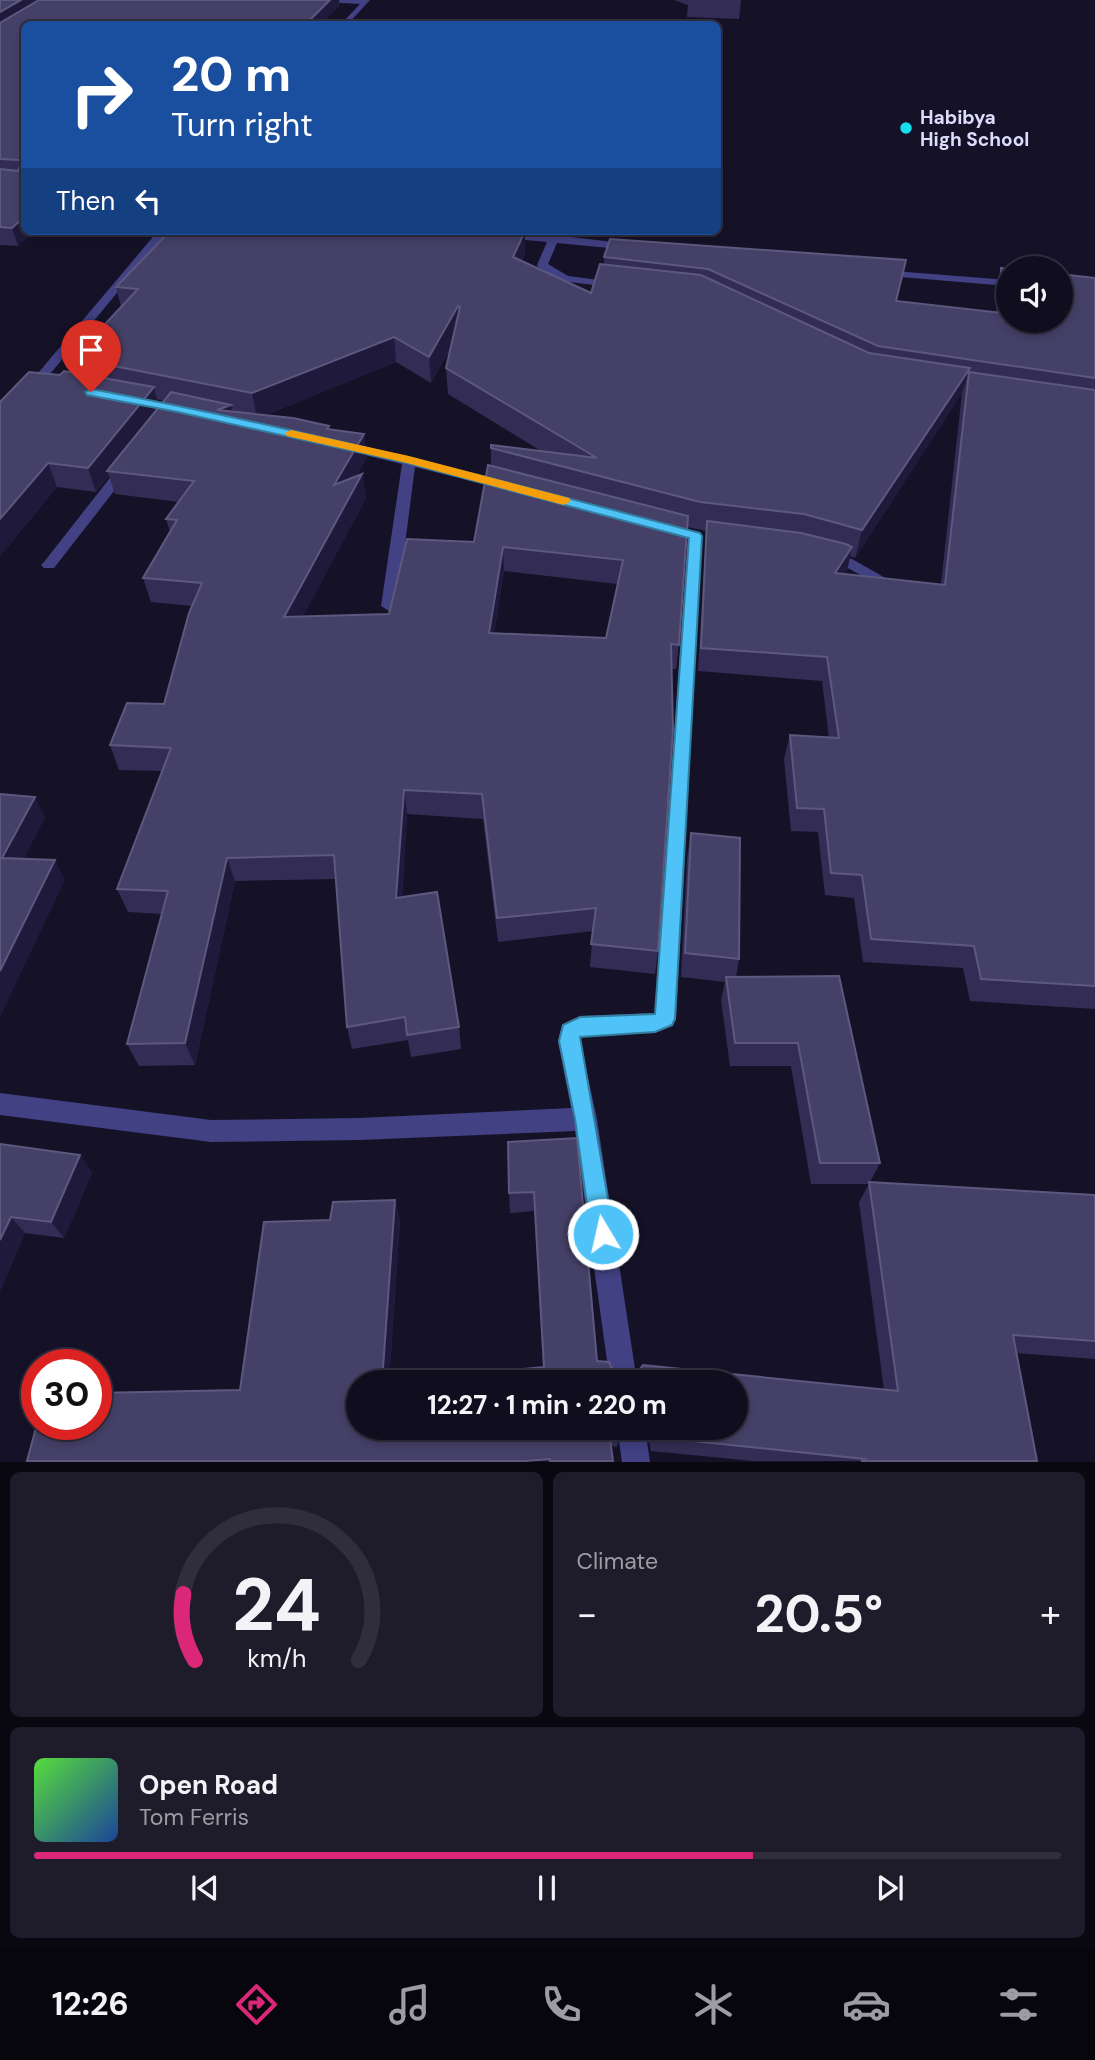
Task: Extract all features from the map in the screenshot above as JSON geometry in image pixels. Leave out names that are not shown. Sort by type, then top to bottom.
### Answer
[{"type":"street","points":[[292,0],[366,1]]},
{"type":"street","points":[[348,21],[366,1]]},
{"type":"street","points":[[0,418],[44,384],[160,235]]},
{"type":"street","points":[[507,235],[648,249]]},
{"type":"street","points":[[554,239],[542,265],[565,279],[633,286]]},
{"type":"street","points":[[863,272],[996,282]]},
{"type":"street","points":[[330,442],[526,491]]},
{"type":"street","points":[[49,565],[131,460]]},
{"type":"street","points":[[389,606],[409,460]]},
{"type":"street","points":[[622,1370],[585,1119],[569,1041],[570,1032],[580,1026],[655,1023],[665,1019],[695,535]]},
{"type":"street","points":[[810,552],[847,562],[888,584]]},
{"type":"street","points":[[0,1104],[211,1131],[359,1129],[585,1119]]},
{"type":"street","points":[[633,1440],[636,1461]]},
{"type":"building","points":[[0,0],[21,0],[0,12]]},
{"type":"building","points":[[39,0],[330,0],[309,21],[21,21],[21,163],[19,160],[0,159],[0,23]]},
{"type":"building","points":[[21,163],[21,220],[12,228],[0,227],[0,169],[18,171]]},
{"type":"building","points":[[166,235],[523,235],[513,257],[591,293],[600,264],[701,275],[869,353],[970,368],[862,530],[804,514],[700,502],[491,448],[491,445],[597,458],[446,368],[460,307],[458,306],[429,357],[394,337],[252,393],[73,358],[138,289],[116,287]]},
{"type":"building","points":[[610,239],[906,260],[896,301],[996,312],[996,333],[1073,333],[1073,275],[1095,278],[1095,378],[878,346],[708,269],[604,257]]},
{"type":"building","points":[[64,371],[154,387],[88,468],[48,463],[0,519],[0,402],[29,372],[60,375]]},
{"type":"building","points":[[969,372],[1095,390],[1095,986],[981,979],[974,946],[871,939],[862,875],[831,873],[824,809],[797,808],[790,735],[839,738],[827,657],[701,648],[707,521],[801,533],[852,547],[835,573],[945,585]]},
{"type":"building","points":[[171,392],[231,405],[217,410],[293,418],[329,426],[327,429],[364,434],[334,485],[362,474],[284,617],[389,614],[407,539],[474,542],[488,465],[688,516],[679,645],[671,644],[673,730],[658,951],[591,944],[596,908],[497,918],[482,794],[404,790],[396,898],[437,892],[459,1027],[407,1035],[405,1017],[347,1027],[334,855],[227,858],[185,1043],[127,1044],[168,891],[117,889],[171,748],[110,745],[127,703],[164,704],[189,613],[202,583],[143,578],[177,520],[166,519],[194,481],[107,471]],"holes":[[[503,547],[623,560],[606,638],[489,633]]]},
{"type":"building","points":[[0,794],[35,797],[2,858],[55,860],[0,971]]},
{"type":"building","points":[[691,833],[740,838],[739,959],[685,953]]},
{"type":"building","points":[[839,976],[880,1163],[820,1163],[798,1043],[735,1043],[726,977]]},
{"type":"building","points":[[577,1138],[597,1361],[609,1362],[612,1369],[640,1369],[643,1365],[692,1370],[513,1370],[544,1367],[534,1192],[509,1193],[508,1142]]},
{"type":"building","points":[[0,1144],[80,1155],[51,1222],[11,1217],[0,1240]]},
{"type":"building","points":[[869,1182],[1095,1195],[1095,1341],[1013,1335],[1037,1461],[861,1461],[865,1459],[684,1440],[748,1440],[748,1376],[898,1391]]},
{"type":"building","points":[[395,1200],[383,1370],[346,1370],[346,1440],[610,1440],[613,1461],[27,1461],[33,1440],[112,1440],[112,1393],[240,1390],[264,1222],[330,1220],[333,1202]]},
{"type":"slow traffic","points":[[291,433],[409,460],[564,501]]},
{"type":"place","name":"Habibya High School","points":[[906,128]]},
{"type":"route","points":[[91,392],[173,407],[409,460],[695,536],[665,1019],[655,1023],[580,1026],[570,1032],[569,1041],[585,1119],[603,1234]]}]
